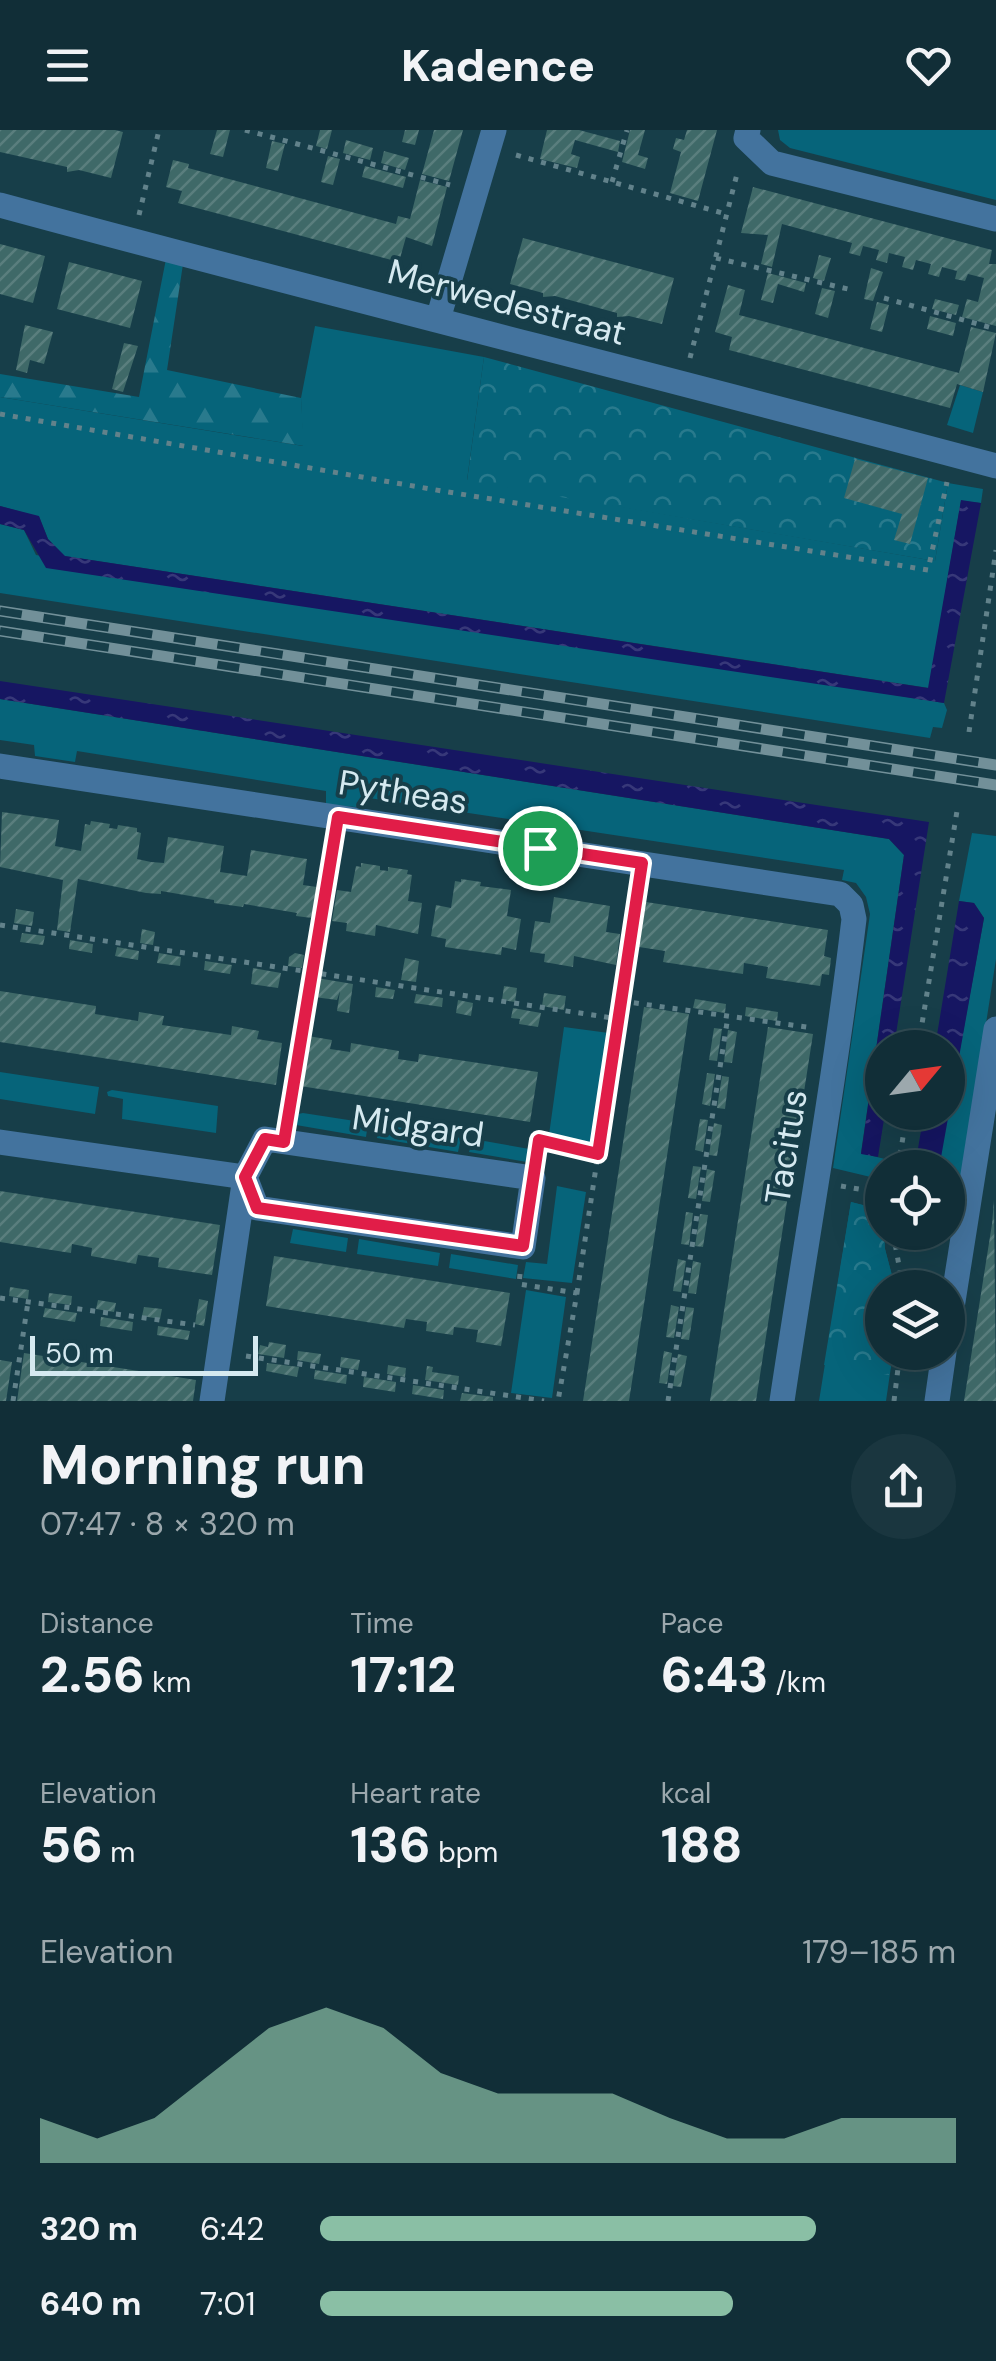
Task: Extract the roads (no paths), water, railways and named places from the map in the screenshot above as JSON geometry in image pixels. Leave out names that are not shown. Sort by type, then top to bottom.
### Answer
[{"type":"street","points":[[747,134],[772,163],[996,219]]},
{"type":"street","points":[[438,319],[492,139]]},
{"type":"street","name":"Merwedestraat","points":[[0,205],[996,466]]},
{"type":"street","name":"Pytheas","points":[[0,766],[840,894],[851,905]]},
{"type":"street","name":"Tacitus","points":[[782,1401],[840,1032],[854,918],[851,905]]},
{"type":"street","points":[[958,1270],[996,1030]]},
{"type":"street","name":"Midgard","points":[[265,1139],[533,1178],[523,1246],[257,1208],[245,1177],[265,1139]]},
{"type":"street","points":[[0,1142],[245,1177],[212,1401]]},
{"type":"street","points":[[937,1401],[941,1370]]},
{"type":"water","points":[[961,500],[981,503],[944,703],[46,568],[24,530],[0,524],[0,506],[39,516],[48,539],[65,556],[928,688]]},
{"type":"water","points":[[0,681],[929,822],[897,1030],[879,1030],[904,855],[889,839],[0,699]]},
{"type":"water","points":[[959,901],[974,903],[984,918],[964,1030],[938,1030]]},
{"type":"water","points":[[865,1126],[865,1130],[882,1130],[879,1150],[865,1150],[865,1155],[861,1154]]},
{"type":"water","points":[[921,1130],[946,1130],[942,1150],[918,1150]]},
{"type":"railway","points":[[0,611],[996,765]]},
{"type":"railway","points":[[0,631],[996,785]]}]
